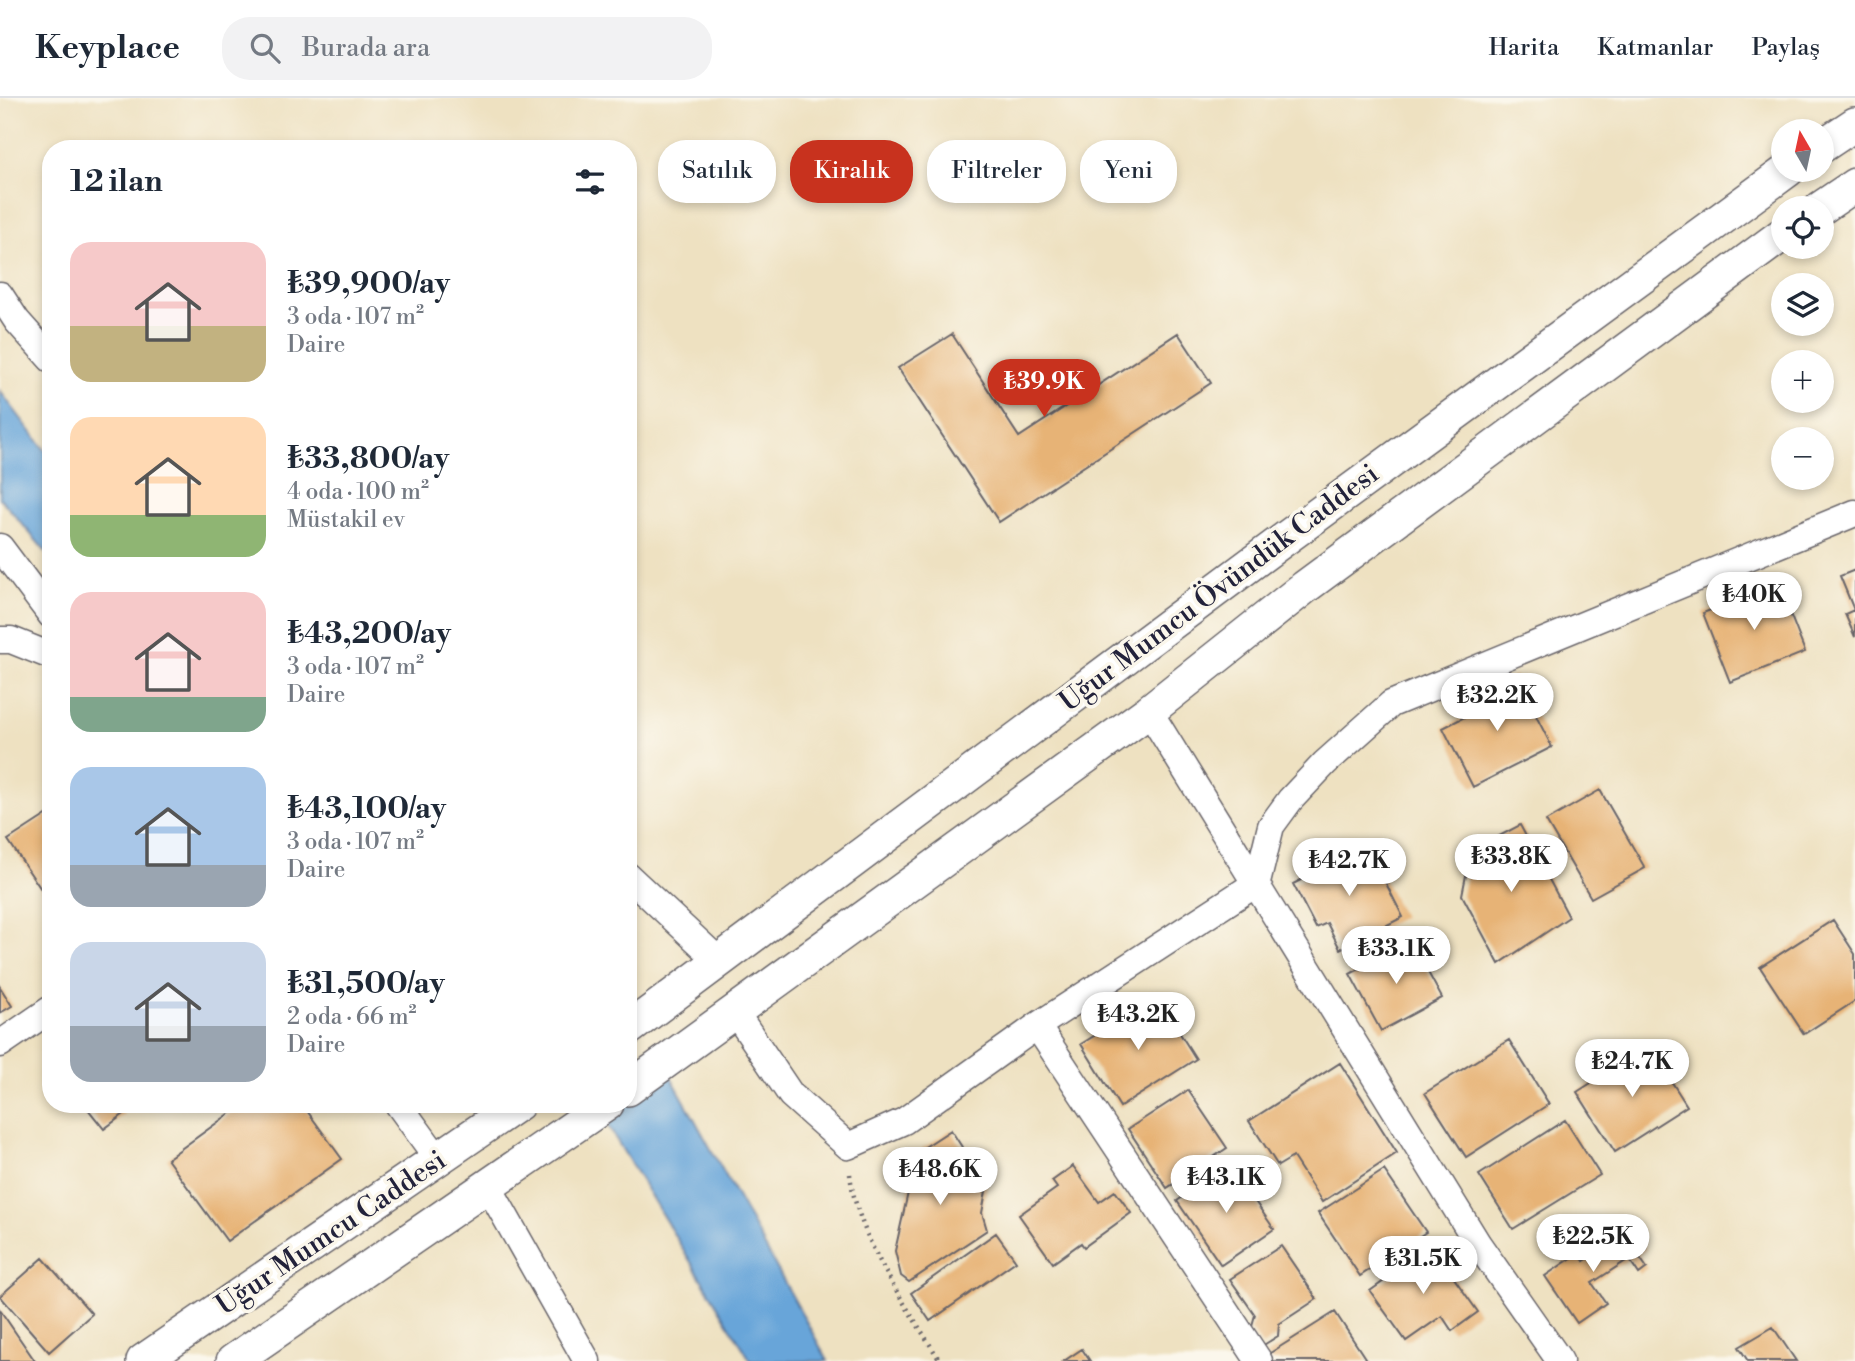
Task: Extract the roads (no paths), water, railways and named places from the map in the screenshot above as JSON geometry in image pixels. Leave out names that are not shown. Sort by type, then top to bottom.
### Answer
[{"type":"street","points":[[1834,138],[1855,124]]},
{"type":"street","name":"Uğur Mumcu Övündük Caddesi","points":[[641,1020],[1297,530],[1771,182]]},
{"type":"street","points":[[1834,199],[1855,185]]},
{"type":"street","name":"Uğur Mumcu Övündük Caddesi","points":[[637,1083],[1149,711],[1305,587],[1771,243]]},
{"type":"street","points":[[0,295],[17,321],[42,349]]},
{"type":"street","points":[[735,1012],[791,1095],[848,1146],[904,1121],[1037,1026],[1256,883],[1271,826],[1290,800],[1325,762],[1391,704],[1855,513]]},
{"type":"street","points":[[0,547],[42,603]]},
{"type":"street","points":[[0,640],[11,640],[42,652]]},
{"type":"street","points":[[1149,711],[1479,1244],[1560,1361]]},
{"type":"street","points":[[637,884],[720,962]]},
{"type":"street","points":[[0,1044],[42,1015]]},
{"type":"street","points":[[1037,1026],[1259,1361]]},
{"type":"street","points":[[405,1113],[438,1159]]},
{"type":"street","name":"Uğur Mumcu Caddesi","points":[[144,1361],[505,1113]]},
{"type":"street","name":"Uğur Mumcu Caddesi","points":[[233,1361],[594,1113]]},
{"type":"street","points":[[488,1186],[587,1361]]},
{"type":"water","points":[[0,391],[42,446],[42,547],[0,498]]},
{"type":"water","points":[[669,1073],[828,1361],[751,1361],[605,1121],[616,1113],[637,1113],[637,1097]]}]
